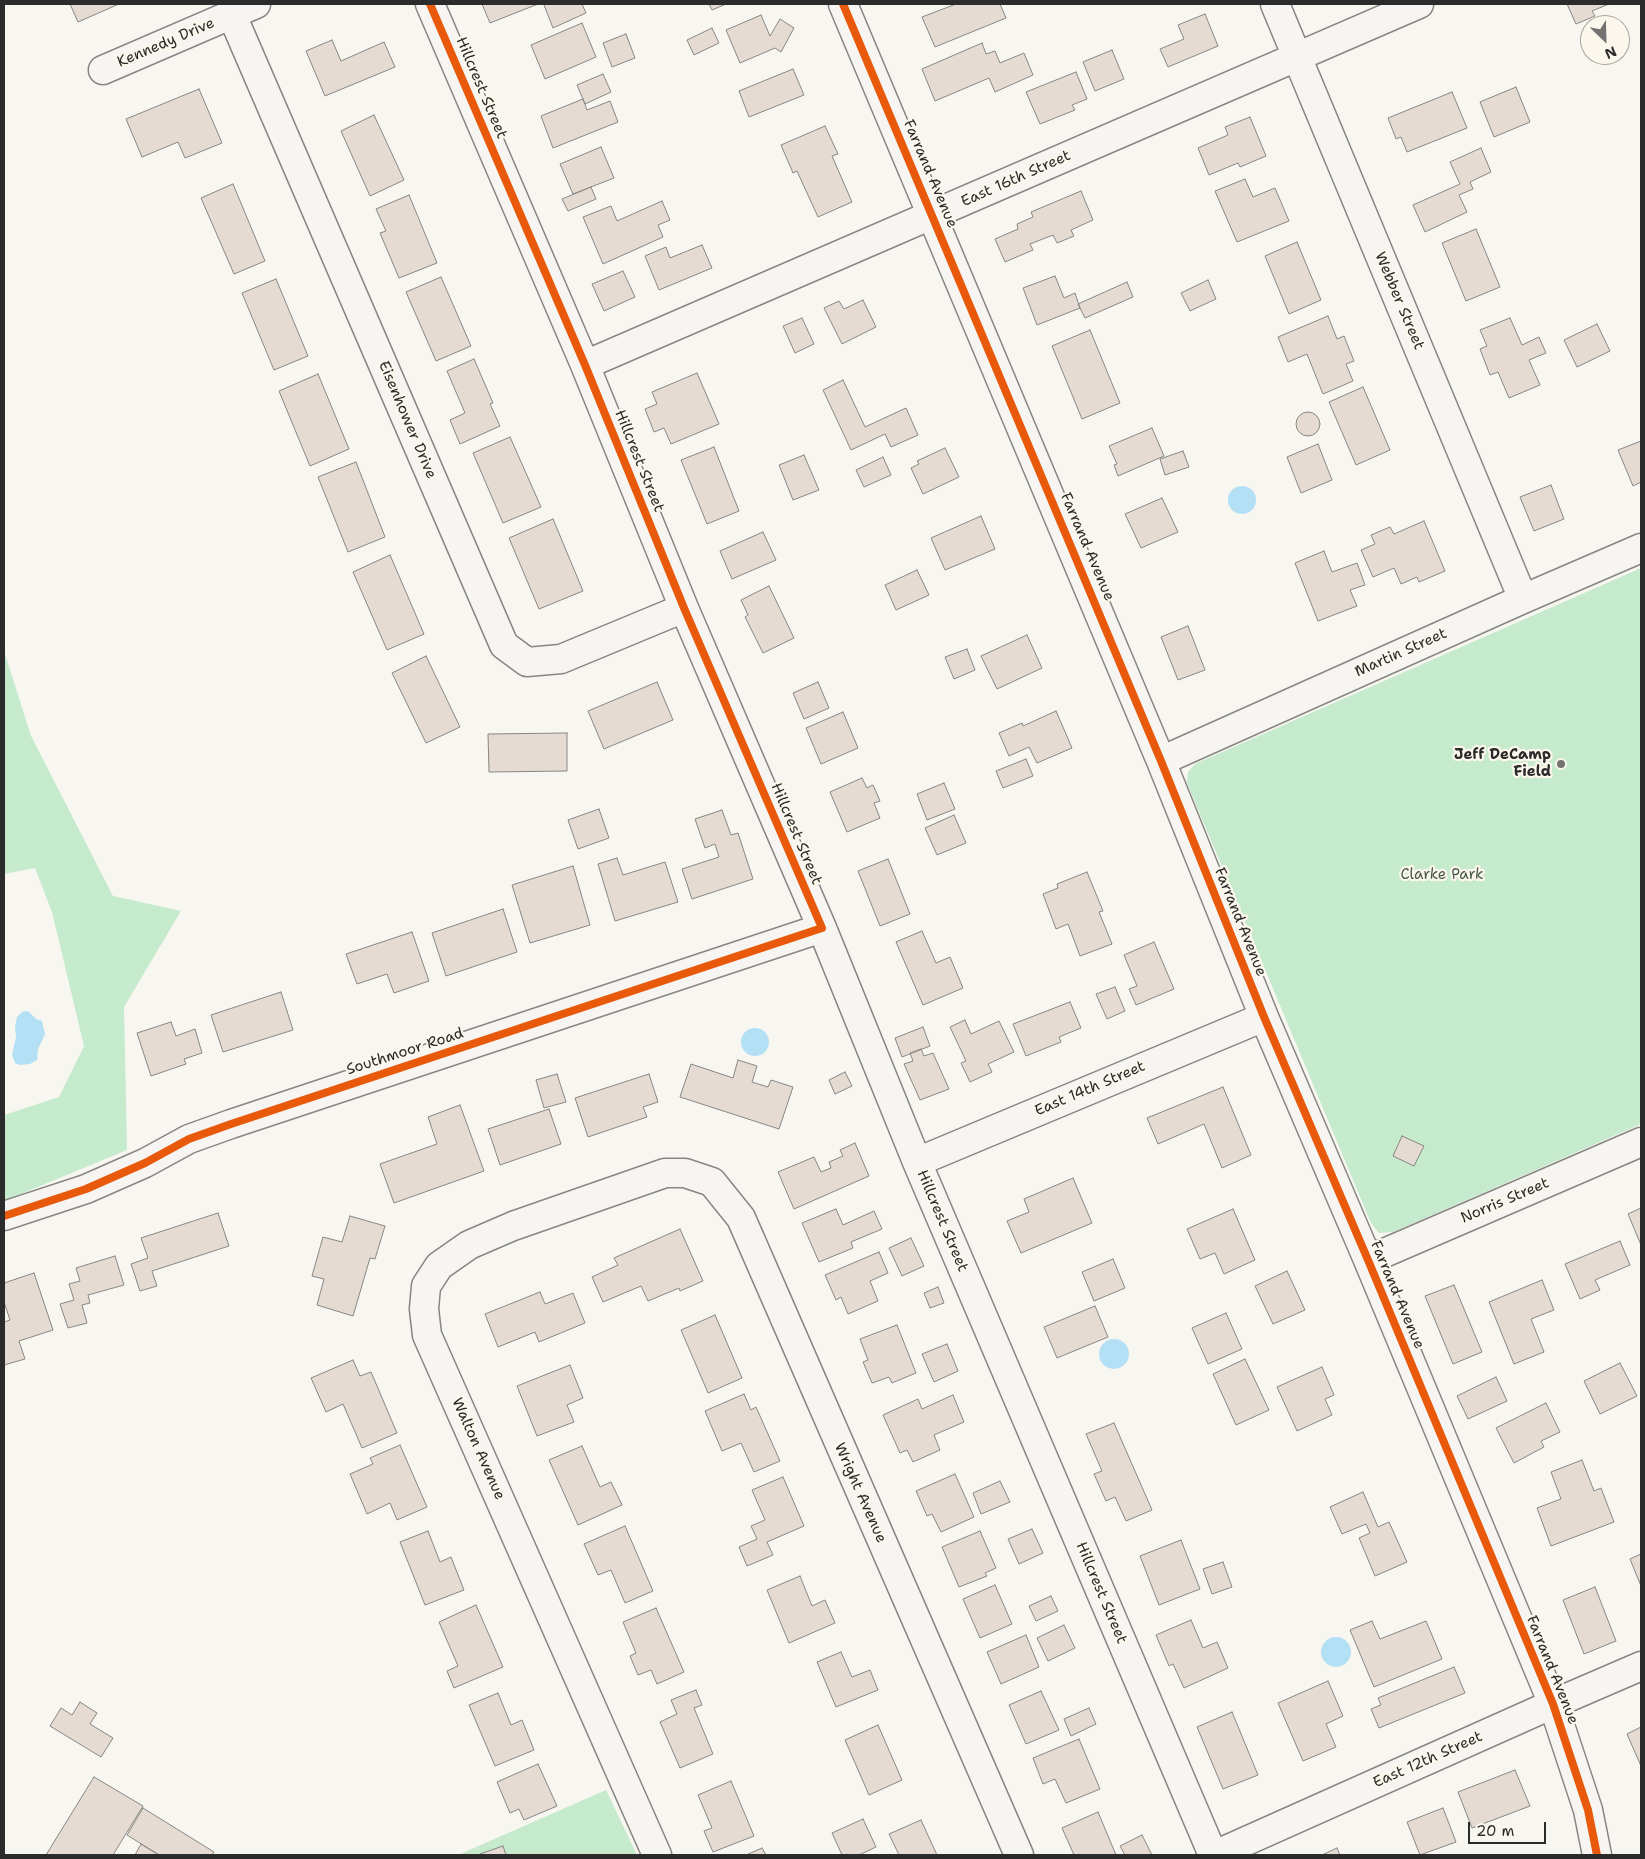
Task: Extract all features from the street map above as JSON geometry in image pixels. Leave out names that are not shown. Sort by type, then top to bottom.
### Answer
[{"type":"street","name":"Kennedy Drive","points":[[103,70],[256,4]]},
{"type":"street","name":"Hillcrest Street","points":[[430,4],[585,365],[684,608],[822,928],[917,1162],[1214,1855]]},
{"type":"street","name":"Farrand Avenue","points":[[844,4],[1161,761],[1264,1017],[1368,1260],[1553,1704],[1588,1810],[1597,1855]]},
{"type":"street","name":"Webber Street","points":[[1275,4],[1523,598]]},
{"type":"street","name":"East 16th Street","points":[[585,365],[1419,4]]},
{"type":"street","name":"Eisenhower Drive","points":[[232,15],[504,645],[528,662],[561,659],[684,608]]},
{"type":"street","name":"Martin Street","points":[[1161,761],[1523,598],[1641,548]]},
{"type":"street","name":"Southmoor Road","points":[[4,1216],[86,1189],[145,1163],[189,1139],[231,1124],[822,928]]},
{"type":"street","name":"East 14th Street","points":[[917,1162],[1264,1017]]},
{"type":"street","name":"Norris Street","points":[[1368,1260],[1641,1142]]},
{"type":"street","name":"Walton Avenue","points":[[657,1855],[427,1335],[424,1309],[426,1286],[439,1266],[468,1245],[513,1226],[665,1173]]},
{"type":"street","name":"Wright Avenue","points":[[665,1173],[685,1173],[712,1182],[741,1218],[1019,1855]]},
{"type":"street","name":"East 12th Street","points":[[1214,1855],[1641,1666]]},
{"type":"green space","name":"Clarke Park","points":[[1641,568],[1641,1124],[1393,1232],[1379,1233],[1371,1223],[1187,783],[1188,772],[1195,764]]},
{"type":"green space","points":[[4,651],[31,736],[113,896],[181,911],[124,1007],[127,1150],[4,1201],[4,1115],[59,1097],[84,1046],[52,912],[35,868],[4,874]]},
{"type":"green space","points":[[606,1790],[637,1855],[458,1855]]},
{"type":"water","points":[[1242,486],[1252,490],[1256,500],[1252,510],[1242,514],[1232,510],[1228,500],[1232,490]]},
{"type":"water","points":[[28,1011],[36,1019],[42,1021],[45,1034],[38,1049],[37,1060],[30,1064],[20,1065],[15,1063],[12,1055],[16,1037],[15,1026],[17,1017],[22,1012]]},
{"type":"water","points":[[755,1028],[765,1032],[769,1042],[765,1052],[755,1056],[745,1052],[741,1042],[745,1032]]},
{"type":"water","points":[[1114,1339],[1125,1343],[1129,1354],[1125,1365],[1114,1369],[1103,1365],[1099,1354],[1103,1343]]},
{"type":"water","points":[[1336,1637],[1347,1641],[1351,1652],[1347,1663],[1336,1667],[1325,1663],[1321,1652],[1325,1641]]},
{"type":"building","points":[[70,4],[119,4],[78,22]]},
{"type":"building","points":[[482,4],[538,4],[490,23]]},
{"type":"building","points":[[582,4],[586,13],[553,28],[544,5]]},
{"type":"building","points":[[709,4],[726,4],[712,10]]},
{"type":"building","points":[[956,4],[1000,4],[1006,18],[935,47],[922,17]]},
{"type":"building","points":[[1567,4],[1609,4],[1592,11],[1594,15],[1580,15],[1580,22],[1576,24]]},
{"type":"building","points":[[1205,14],[1218,46],[1168,67],[1160,49],[1184,39],[1178,25]]},
{"type":"building","points":[[761,15],[770,36],[780,19],[794,28],[781,52],[775,48],[740,63],[726,30]]},
{"type":"building","points":[[582,23],[596,57],[545,79],[531,45]]},
{"type":"building","points":[[712,28],[719,43],[694,55],[687,40]]},
{"type":"building","points":[[626,34],[635,58],[612,67],[603,43]]},
{"type":"building","points":[[332,40],[341,61],[384,42],[395,67],[325,96],[306,51]]},
{"type":"building","points":[[982,43],[986,54],[995,51],[1000,63],[1024,53],[1033,75],[995,92],[989,78],[935,101],[922,69]]},
{"type":"building","points":[[1112,50],[1124,79],[1095,91],[1083,62]]},
{"type":"building","points":[[793,69],[804,95],[749,117],[739,91]]},
{"type":"building","points":[[1076,72],[1087,99],[1072,105],[1075,110],[1040,124],[1026,92]]},
{"type":"building","points":[[603,74],[611,92],[585,104],[577,85]]},
{"type":"building","points":[[1516,87],[1530,122],[1494,137],[1480,102]]},
{"type":"building","points":[[199,89],[222,143],[185,158],[178,142],[142,157],[126,119]]},
{"type":"building","points":[[1452,92],[1467,128],[1407,152],[1401,137],[1396,139],[1388,118]]},
{"type":"building","points":[[583,99],[587,110],[610,101],[618,122],[553,148],[541,116]]},
{"type":"building","points":[[374,115],[404,180],[370,196],[341,131]]},
{"type":"building","points":[[1250,117],[1266,156],[1240,167],[1238,163],[1209,175],[1198,148],[1228,135],[1225,127]]},
{"type":"building","points":[[825,126],[838,154],[832,156],[852,202],[818,217],[797,171],[793,173],[781,145]]},
{"type":"building","points":[[601,147],[614,178],[573,194],[560,164]]},
{"type":"building","points":[[1481,148],[1491,172],[1470,182],[1473,189],[1459,195],[1467,212],[1425,232],[1413,205],[1460,184],[1450,162]]},
{"type":"building","points":[[1245,179],[1253,197],[1275,188],[1289,221],[1237,242],[1215,191]]},
{"type":"building","points":[[233,184],[265,261],[234,274],[201,198]]},
{"type":"building","points":[[591,187],[596,199],[568,211],[562,199]]},
{"type":"building","points":[[1081,191],[1093,220],[1071,230],[1074,236],[1057,243],[1053,235],[1030,244],[1033,250],[1005,262],[995,239],[1018,229],[1017,224],[1033,217],[1031,212]]},
{"type":"building","points":[[409,195],[437,263],[399,278],[380,233],[386,231],[376,209]]},
{"type":"building","points":[[662,201],[670,220],[658,225],[663,237],[603,264],[583,217],[611,206],[617,221]]},
{"type":"building","points":[[1476,229],[1500,287],[1466,301],[1442,243]]},
{"type":"building","points":[[1297,242],[1321,300],[1289,314],[1265,256]]},
{"type":"building","points":[[702,245],[712,268],[659,290],[645,256],[666,247],[670,258]]},
{"type":"building","points":[[623,271],[635,297],[604,311],[592,284]]},
{"type":"building","points":[[1055,276],[1064,298],[1075,293],[1080,308],[1037,325],[1023,288]]},
{"type":"building","points":[[441,277],[471,346],[436,361],[406,292]]},
{"type":"building","points":[[276,279],[308,356],[274,370],[242,293]]},
{"type":"building","points":[[1208,280],[1216,299],[1190,311],[1181,293]]},
{"type":"building","points":[[1127,282],[1133,297],[1085,318],[1078,304]]},
{"type":"building","points":[[863,300],[876,327],[842,344],[824,308],[839,301],[844,309]]},
{"type":"building","points":[[1328,316],[1337,339],[1344,336],[1354,361],[1346,364],[1353,381],[1323,394],[1307,354],[1288,362],[1278,337]]},
{"type":"building","points":[[802,318],[814,344],[795,353],[783,326]]},
{"type":"building","points":[[1510,318],[1522,345],[1539,337],[1546,353],[1529,360],[1540,385],[1509,398],[1498,372],[1490,375],[1480,349],[1487,346],[1480,330]]},
{"type":"building","points":[[1597,324],[1610,351],[1577,367],[1564,340]]},
{"type":"building","points":[[1090,330],[1120,403],[1082,419],[1052,346]]},
{"type":"building","points":[[474,359],[493,403],[490,404],[500,426],[460,444],[450,420],[465,413],[447,371]]},
{"type":"building","points":[[697,373],[719,424],[671,444],[664,428],[654,432],[645,409],[657,404],[652,392]]},
{"type":"building","points":[[318,374],[349,449],[310,466],[279,391]]},
{"type":"building","points":[[843,380],[865,427],[906,408],[918,435],[891,447],[885,434],[851,450],[823,390]]},
{"type":"building","points":[[1363,387],[1390,450],[1356,465],[1329,402]]},
{"type":"building","points":[[1308,412],[1316,416],[1320,424],[1316,432],[1308,436],[1300,432],[1296,424],[1300,416]]},
{"type":"building","points":[[1152,428],[1164,456],[1118,476],[1114,465],[1117,464],[1109,446]]},
{"type":"building","points":[[510,437],[541,507],[503,523],[473,453]]},
{"type":"building","points":[[1641,441],[1641,482],[1633,486],[1618,450]]},
{"type":"building","points":[[1318,444],[1332,480],[1301,493],[1287,457]]},
{"type":"building","points":[[714,447],[739,511],[707,524],[681,460]]},
{"type":"building","points":[[945,448],[959,477],[923,494],[911,468],[919,464],[917,461]]},
{"type":"building","points":[[1183,451],[1189,467],[1165,475],[1160,459]]},
{"type":"building","points":[[804,455],[819,490],[793,500],[779,465]]},
{"type":"building","points":[[883,457],[891,475],[864,487],[856,470]]},
{"type":"building","points":[[356,462],[385,537],[348,552],[318,477]]},
{"type":"building","points":[[1551,485],[1564,519],[1534,531],[1520,497]]},
{"type":"building","points":[[1162,498],[1178,532],[1141,548],[1125,514]]},
{"type":"building","points":[[981,516],[995,549],[945,570],[931,538]]},
{"type":"building","points":[[553,519],[583,591],[539,609],[509,538]]},
{"type":"building","points":[[1424,521],[1445,571],[1419,582],[1417,577],[1401,584],[1394,568],[1373,577],[1361,550],[1375,544],[1371,535],[1390,527],[1394,534]]},
{"type":"building","points":[[763,532],[776,560],[732,579],[720,551]]},
{"type":"building","points":[[1324,551],[1332,572],[1357,563],[1365,585],[1350,590],[1357,606],[1318,621],[1295,563]]},
{"type":"building","points":[[390,555],[424,634],[387,650],[353,572]]},
{"type":"building","points":[[917,570],[929,595],[896,610],[885,585]]},
{"type":"building","points":[[769,586],[794,638],[763,653],[745,617],[748,615],[741,600]]},
{"type":"building","points":[[1188,626],[1205,670],[1178,680],[1161,637]]},
{"type":"building","points":[[1027,635],[1042,668],[997,689],[981,656]]},
{"type":"building","points":[[967,649],[975,670],[954,679],[945,657]]},
{"type":"building","points":[[426,656],[460,727],[426,743],[392,673]]},
{"type":"building","points":[[657,682],[673,720],[604,749],[588,711]]},
{"type":"building","points":[[818,682],[829,708],[804,719],[793,693]]},
{"type":"building","points":[[1056,711],[1072,748],[1037,763],[1029,747],[1009,756],[999,733],[1022,723],[1023,726]]},
{"type":"building","points":[[843,712],[858,748],[821,764],[806,728]]},
{"type":"building","points":[[567,733],[567,771],[489,772],[488,734]]},
{"type":"building","points":[[1026,759],[1033,776],[1003,788],[996,771]]},
{"type":"building","points":[[862,778],[867,788],[873,785],[880,801],[874,803],[880,818],[847,832],[830,792]]},
{"type":"building","points":[[944,783],[955,809],[927,820],[917,794]]},
{"type":"building","points":[[599,809],[609,838],[578,849],[568,820]]},
{"type":"building","points":[[722,810],[731,835],[738,833],[753,879],[692,899],[682,869],[719,857],[715,844],[705,848],[695,819]]},
{"type":"building","points":[[954,815],[966,843],[937,855],[925,828]]},
{"type":"building","points":[[617,858],[623,875],[665,862],[678,902],[615,921],[598,864]]},
{"type":"building","points":[[888,859],[910,914],[880,926],[858,871]]},
{"type":"building","points":[[573,866],[590,925],[530,943],[512,885]]},
{"type":"building","points":[[1087,872],[1103,911],[1099,912],[1112,944],[1080,956],[1068,924],[1056,929],[1043,894],[1058,888],[1057,884]]},
{"type":"building","points":[[503,909],[517,952],[446,976],[432,933]]},
{"type":"building","points":[[922,931],[936,963],[950,957],[963,988],[923,1005],[896,942]]},
{"type":"building","points":[[412,932],[429,981],[394,993],[387,974],[357,984],[346,954]]},
{"type":"building","points":[[1154,942],[1174,989],[1136,1005],[1129,989],[1137,986],[1124,955]]},
{"type":"building","points":[[1115,987],[1125,1011],[1107,1019],[1096,994]]},
{"type":"building","points":[[281,992],[293,1030],[223,1052],[211,1015]]},
{"type":"building","points":[[1070,1002],[1081,1028],[1059,1037],[1061,1042],[1026,1056],[1013,1024]]},
{"type":"building","points":[[965,1020],[971,1034],[999,1021],[1014,1052],[988,1064],[992,1072],[970,1082],[961,1063],[966,1061],[950,1027]]},
{"type":"building","points":[[171,1022],[176,1036],[195,1029],[202,1053],[184,1059],[186,1064],[151,1076],[137,1033]]},
{"type":"building","points":[[923,1027],[930,1046],[902,1057],[895,1038]]},
{"type":"building","points":[[921,1049],[924,1056],[933,1053],[949,1089],[920,1100],[904,1064],[913,1061],[910,1053]]},
{"type":"building","points":[[738,1060],[757,1066],[752,1082],[768,1087],[771,1080],[793,1087],[779,1129],[680,1097],[691,1064],[733,1078]]},
{"type":"building","points":[[845,1072],[852,1086],[835,1094],[829,1080]]},
{"type":"building","points":[[557,1074],[566,1102],[544,1108],[536,1080]]},
{"type":"building","points":[[649,1074],[658,1102],[643,1107],[647,1117],[588,1137],[575,1098]]},
{"type":"building","points":[[1223,1087],[1251,1155],[1222,1168],[1204,1124],[1158,1144],[1147,1118]]},
{"type":"building","points":[[460,1105],[484,1171],[394,1203],[380,1164],[437,1144],[428,1117]]},
{"type":"building","points":[[549,1109],[561,1144],[500,1165],[488,1129]]},
{"type":"building","points":[[1402,1136],[1424,1146],[1414,1166],[1393,1156]]},
{"type":"building","points":[[855,1143],[869,1176],[794,1209],[778,1172],[814,1157],[821,1172],[831,1168],[829,1162],[843,1156],[840,1150]]},
{"type":"building","points":[[1073,1178],[1092,1223],[1021,1253],[1007,1221],[1029,1212],[1024,1199]]},
{"type":"building","points":[[1641,1208],[1641,1245],[1628,1214]]},
{"type":"building","points":[[836,1209],[843,1225],[874,1211],[882,1229],[851,1242],[853,1248],[819,1262],[802,1223]]},
{"type":"building","points":[[1233,1209],[1255,1260],[1224,1274],[1215,1253],[1200,1259],[1187,1229]]},
{"type":"building","points":[[218,1213],[229,1246],[152,1271],[157,1286],[140,1291],[131,1264],[148,1258],[141,1238]]},
{"type":"building","points":[[350,1216],[385,1226],[375,1259],[370,1258],[353,1316],[317,1305],[324,1279],[312,1276],[323,1237],[342,1242]]},
{"type":"building","points":[[680,1229],[703,1281],[680,1291],[679,1288],[648,1301],[641,1286],[603,1302],[592,1277],[618,1265],[614,1258]]},
{"type":"building","points":[[911,1238],[924,1266],[902,1276],[889,1248]]},
{"type":"building","points":[[1620,1241],[1630,1265],[1595,1280],[1600,1290],[1580,1299],[1565,1264]]},
{"type":"building","points":[[879,1252],[888,1273],[870,1281],[878,1301],[848,1314],[841,1297],[836,1300],[825,1275]]},
{"type":"building","points":[[115,1256],[124,1285],[88,1295],[90,1303],[82,1305],[87,1323],[68,1328],[60,1304],[74,1300],[69,1284],[80,1281],[76,1268]]},
{"type":"building","points":[[1113,1259],[1125,1288],[1094,1301],[1082,1272]]},
{"type":"building","points":[[1287,1271],[1305,1310],[1273,1324],[1255,1286]]},
{"type":"building","points":[[34,1273],[53,1330],[19,1341],[25,1359],[4,1365],[4,1322],[10,1320],[4,1302],[4,1283]]},
{"type":"building","points":[[1542,1280],[1554,1310],[1531,1319],[1544,1352],[1514,1364],[1489,1302]]},
{"type":"building","points":[[1454,1285],[1482,1352],[1453,1364],[1425,1296]]},
{"type":"building","points":[[938,1287],[944,1303],[930,1308],[924,1293]]},
{"type":"building","points":[[540,1292],[545,1304],[573,1293],[585,1323],[539,1342],[535,1332],[498,1347],[485,1314]]},
{"type":"building","points":[[1095,1306],[1108,1337],[1057,1358],[1044,1327]]},
{"type":"building","points":[[1226,1313],[1242,1349],[1208,1364],[1192,1328]]},
{"type":"building","points":[[715,1315],[742,1378],[708,1393],[681,1330]]},
{"type":"building","points":[[897,1325],[916,1373],[892,1383],[889,1377],[872,1383],[863,1362],[868,1360],[860,1339]]},
{"type":"building","points":[[947,1344],[958,1371],[934,1382],[922,1354]]},
{"type":"building","points":[[1245,1359],[1269,1410],[1236,1425],[1213,1374]]},
{"type":"building","points":[[353,1360],[360,1376],[371,1372],[397,1433],[362,1448],[343,1404],[326,1412],[311,1378]]},
{"type":"building","points":[[1620,1363],[1637,1396],[1600,1414],[1584,1381]]},
{"type":"building","points":[[570,1365],[583,1398],[567,1405],[574,1422],[537,1436],[517,1386]]},
{"type":"building","points":[[1322,1367],[1334,1395],[1325,1399],[1332,1415],[1297,1431],[1277,1387]]},
{"type":"building","points":[[1496,1377],[1507,1401],[1468,1419],[1457,1396]]},
{"type":"building","points":[[744,1394],[751,1410],[756,1407],[780,1461],[754,1472],[741,1443],[722,1451],[705,1411]]},
{"type":"building","points":[[953,1395],[964,1422],[934,1435],[940,1450],[913,1462],[907,1450],[900,1453],[883,1415],[918,1399],[922,1409]]},
{"type":"building","points":[[1546,1403],[1560,1432],[1541,1441],[1544,1447],[1514,1463],[1496,1428]]},
{"type":"building","points":[[1114,1423],[1152,1510],[1126,1521],[1115,1497],[1106,1501],[1094,1474],[1102,1471],[1086,1434]]},
{"type":"building","points":[[400,1445],[427,1507],[397,1520],[390,1503],[367,1514],[350,1474],[373,1464],[370,1458]]},
{"type":"building","points":[[582,1446],[600,1487],[611,1482],[622,1505],[578,1525],[549,1460]]},
{"type":"building","points":[[1582,1460],[1594,1491],[1601,1488],[1614,1522],[1551,1546],[1537,1508],[1561,1499],[1551,1472]]},
{"type":"building","points":[[955,1474],[974,1517],[941,1532],[932,1514],[927,1516],[916,1491]]},
{"type":"building","points":[[783,1477],[804,1526],[767,1542],[773,1555],[747,1566],[739,1547],[757,1539],[751,1526],[765,1520],[752,1490]]},
{"type":"building","points":[[1000,1481],[1010,1502],[981,1514],[973,1493]]},
{"type":"building","points":[[1363,1492],[1378,1527],[1389,1522],[1407,1562],[1375,1576],[1359,1538],[1370,1533],[1366,1524],[1342,1534],[1330,1507]]},
{"type":"building","points":[[625,1526],[653,1591],[625,1603],[611,1570],[598,1575],[584,1544]]},
{"type":"building","points":[[1032,1529],[1043,1553],[1019,1564],[1008,1539]]},
{"type":"building","points":[[428,1531],[440,1562],[451,1557],[464,1590],[425,1605],[400,1542]]},
{"type":"building","points":[[980,1531],[996,1568],[985,1573],[987,1576],[959,1587],[942,1547]]},
{"type":"building","points":[[1181,1540],[1200,1589],[1159,1605],[1140,1556]]},
{"type":"building","points":[[1641,1554],[1641,1586],[1630,1559]]},
{"type":"building","points":[[1223,1562],[1232,1587],[1212,1594],[1203,1569]]},
{"type":"building","points":[[800,1576],[812,1606],[825,1600],[835,1623],[789,1643],[767,1590]]},
{"type":"building","points":[[995,1585],[1012,1624],[980,1638],[963,1599]]},
{"type":"building","points":[[1595,1587],[1616,1641],[1584,1654],[1563,1600]]},
{"type":"building","points":[[1051,1596],[1058,1611],[1036,1621],[1029,1606]]},
{"type":"building","points":[[476,1605],[503,1667],[454,1688],[447,1671],[458,1666],[439,1622]]},
{"type":"building","points":[[656,1608],[684,1672],[657,1684],[651,1670],[638,1675],[630,1656],[636,1653],[623,1622]]},
{"type":"building","points":[[1191,1620],[1203,1648],[1217,1642],[1228,1668],[1184,1688],[1173,1664],[1169,1666],[1156,1635]]},
{"type":"building","points":[[1372,1621],[1380,1639],[1426,1621],[1442,1659],[1374,1687],[1350,1630]]},
{"type":"building","points":[[1064,1625],[1075,1648],[1048,1661],[1037,1638]]},
{"type":"building","points":[[1026,1635],[1039,1667],[1001,1684],[987,1652]]},
{"type":"building","points":[[841,1652],[852,1677],[870,1670],[878,1690],[836,1707],[817,1662]]},
{"type":"building","points":[[1454,1667],[1465,1693],[1379,1728],[1371,1709],[1381,1705],[1378,1698]]},
{"type":"building","points":[[1328,1681],[1343,1716],[1326,1724],[1336,1747],[1303,1761],[1278,1703]]},
{"type":"building","points":[[696,1690],[702,1705],[694,1708],[713,1754],[680,1768],[660,1722],[677,1714],[671,1700]]},
{"type":"building","points":[[1041,1691],[1059,1730],[1026,1744],[1009,1705]]},
{"type":"building","points":[[498,1693],[511,1725],[522,1720],[534,1750],[495,1766],[469,1705]]},
{"type":"building","points":[[80,1702],[97,1713],[90,1724],[113,1738],[101,1757],[50,1726],[61,1708],[72,1715]]},
{"type":"building","points":[[1089,1708],[1096,1724],[1071,1736],[1064,1719]]},
{"type":"building","points":[[1232,1712],[1258,1775],[1223,1789],[1197,1727]]},
{"type":"building","points":[[878,1725],[902,1780],[869,1795],[845,1740]]},
{"type":"building","points":[[1641,1727],[1641,1766],[1627,1734]]},
{"type":"building","points":[[1079,1739],[1100,1789],[1066,1803],[1055,1779],[1043,1784],[1033,1758]]},
{"type":"building","points":[[538,1764],[557,1806],[524,1820],[519,1809],[510,1813],[497,1782]]},
{"type":"building","points":[[1515,1770],[1530,1806],[1472,1828],[1458,1792]]},
{"type":"building","points":[[94,1777],[143,1806],[113,1855],[46,1855]]},
{"type":"building","points":[[731,1781],[754,1836],[713,1852],[704,1831],[712,1828],[698,1795]]},
{"type":"building","points":[[143,1808],[214,1852],[212,1855],[159,1855],[127,1835]]},
{"type":"building","points":[[1443,1808],[1456,1842],[1420,1855],[1407,1822]]},
{"type":"building","points":[[1098,1812],[1116,1855],[1074,1855],[1062,1828]]},
{"type":"building","points":[[863,1819],[876,1847],[859,1855],[842,1855],[832,1833]]},
{"type":"building","points":[[921,1820],[937,1855],[899,1855],[889,1834]]},
{"type":"building","points":[[1142,1835],[1152,1855],[1125,1855],[1120,1846]]},
{"type":"building","points":[[141,1844],[159,1855],[135,1855]]},
{"type":"building","points":[[503,1846],[506,1855],[480,1854]]},
{"type":"building","points":[[762,1848],[766,1855],[746,1855]]},
{"type":"building","points":[[1337,1848],[1340,1855],[1322,1855]]},
{"type":"cycle path","points":[[4,1216],[86,1189],[145,1163],[189,1139],[231,1124],[822,928],[684,608],[585,365],[430,4]]},
{"type":"cycle path","points":[[843,4],[1161,761],[1264,1017],[1368,1260],[1553,1704],[1588,1810],[1597,1855]]},
{"type":"place","name":"Jeff DeCamp Field","points":[[1561,764]]}]
